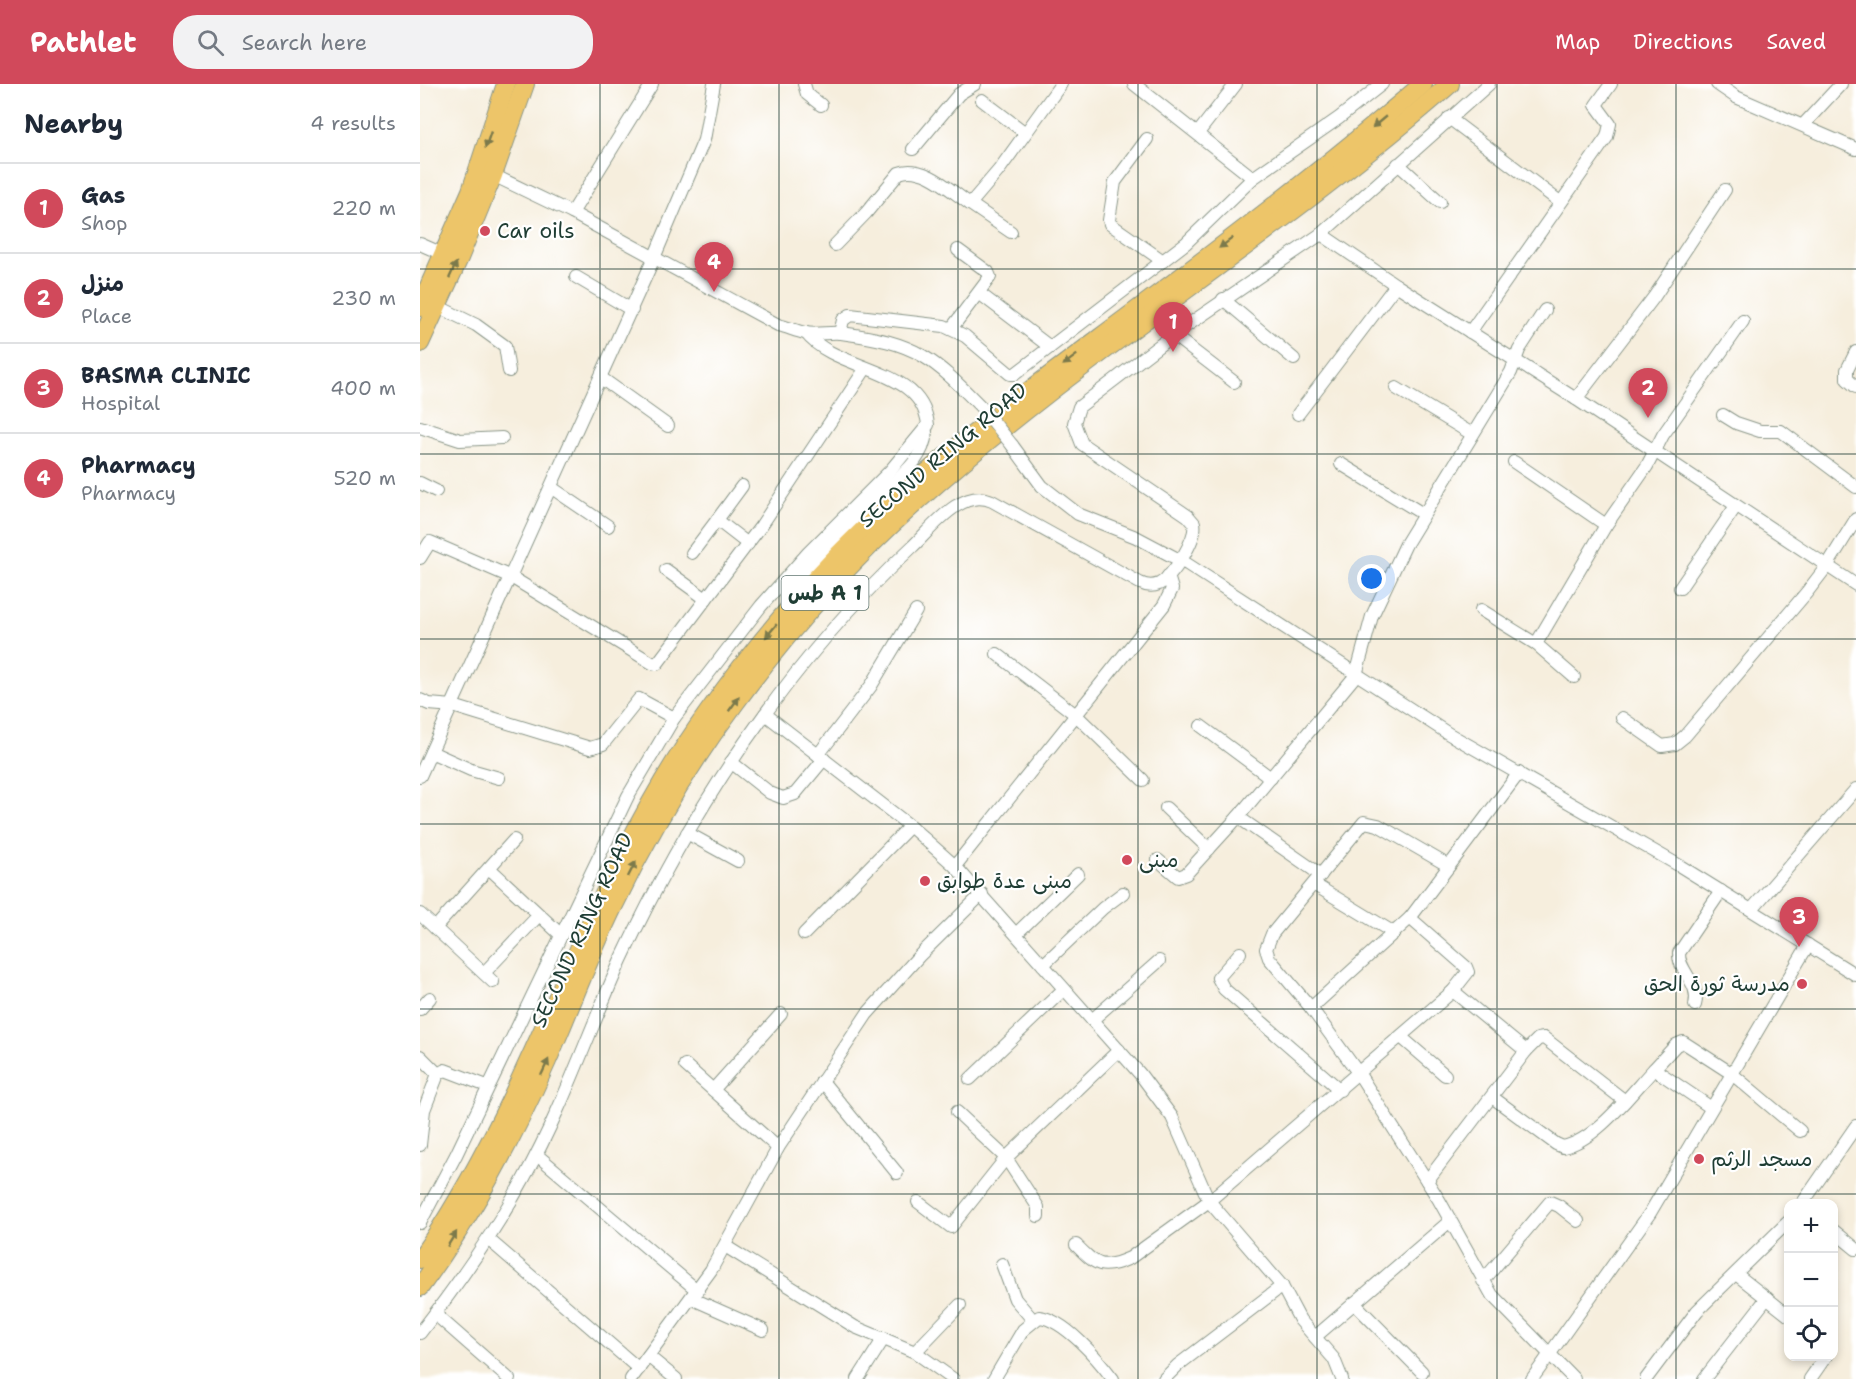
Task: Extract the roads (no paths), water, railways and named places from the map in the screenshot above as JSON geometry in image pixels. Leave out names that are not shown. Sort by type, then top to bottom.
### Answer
[{"type":"highway","points":[[420,343],[428,307],[445,255],[471,191],[506,84]]},
{"type":"highway","points":[[428,307],[493,175],[525,84]]},
{"type":"highway","name":"SECOND RING ROAD","points":[[420,1259],[466,1187],[499,1126],[587,925],[652,798],[705,716],[790,610],[851,542],[943,458],[1333,160],[1423,84]]},
{"type":"highway","name":"SECOND RING ROAD","points":[[420,1287],[483,1188],[515,1129],[548,1060],[596,944],[652,832],[713,733],[798,623],[877,538],[961,463],[1343,172],[1450,84]]},
{"type":"street","points":[[572,213],[652,84]]},
{"type":"street","points":[[420,776],[632,310],[704,140],[714,84]]},
{"type":"street","points":[[804,84],[807,94],[821,105]]},
{"type":"street","points":[[913,149],[959,94],[975,84]]},
{"type":"street","points":[[970,204],[999,170],[1024,132],[1061,84]]},
{"type":"street","points":[[1135,84],[1253,178]]},
{"type":"street","points":[[1198,133],[1236,84]]},
{"type":"street","points":[[840,333],[843,320],[854,315],[929,322],[951,329],[1013,375],[1163,261],[1253,178],[1339,118],[1382,84]]},
{"type":"street","points":[[420,1333],[488,1239],[537,1155],[565,1096],[621,962],[687,833],[765,714],[819,646],[870,589],[930,530],[967,499],[977,497],[992,501],[1140,583],[1155,585],[1168,576],[1195,536],[1196,528],[1192,519],[1086,448],[1076,434],[1074,423],[1083,403],[1173,334],[1321,234],[1449,117],[1489,84]]},
{"type":"street","points":[[1470,332],[1611,130],[1610,124],[1596,105],[1611,84]]},
{"type":"street","points":[[1717,84],[1736,97],[1856,149]]},
{"type":"street","points":[[1803,126],[1841,84]]},
{"type":"street","points":[[982,100],[1024,132]]},
{"type":"street","points":[[1449,117],[1560,202]]},
{"type":"street","points":[[1147,139],[1115,182],[1108,220],[1110,224],[1163,261]]},
{"type":"street","points":[[1398,164],[1440,202]]},
{"type":"street","points":[[835,245],[866,213],[899,173],[906,170],[927,176],[1011,232]]},
{"type":"street","points":[[493,175],[572,213],[778,325],[806,333],[840,333],[886,340],[915,350],[941,366],[984,410],[1042,486],[1061,503],[1078,514],[1136,537],[1180,560],[1449,734],[1752,909],[1856,975]]},
{"type":"street","points":[[1576,399],[1654,297],[1725,190]]},
{"type":"street","points":[[1321,234],[1396,285],[1656,451],[1856,585]]},
{"type":"street","points":[[420,244],[445,255]]},
{"type":"street","points":[[951,329],[979,293],[990,274],[958,250]]},
{"type":"street","points":[[576,277],[632,310]]},
{"type":"street","points":[[1298,414],[1396,285]]},
{"type":"street","points":[[979,293],[1050,346]]},
{"type":"street","points":[[1223,299],[1246,321],[1294,359]]},
{"type":"street","points":[[428,307],[476,325],[506,346],[508,371]]},
{"type":"street","points":[[1158,860],[1175,875],[1182,877],[1238,817],[1356,675],[1375,608],[1423,514],[1511,372],[1515,360],[1545,310]]},
{"type":"street","points":[[1536,644],[1606,525],[1656,451],[1670,424],[1743,321]]},
{"type":"street","points":[[790,610],[787,603],[790,593],[809,567],[914,461],[926,436],[928,425],[923,408],[914,395],[889,378],[826,352],[806,333]]},
{"type":"street","points":[[1173,334],[1234,382]]},
{"type":"street","points":[[1856,352],[1846,379],[1856,387]]},
{"type":"street","points":[[420,558],[427,544],[432,542],[511,578],[656,664],[748,544],[866,368]]},
{"type":"street","points":[[601,378],[668,426]]},
{"type":"street","points":[[1396,388],[1472,434]]},
{"type":"street","points":[[1723,415],[1736,423],[1760,430],[1781,431],[1856,487]]},
{"type":"street","points":[[421,1220],[448,1172],[487,1086],[628,796],[674,718],[761,606],[808,553],[901,459],[928,425]]},
{"type":"street","points":[[420,427],[460,440],[502,438]]},
{"type":"street","points":[[1514,462],[1606,525]]},
{"type":"street","points":[[1341,464],[1423,514]]},
{"type":"street","points":[[420,483],[436,491]]},
{"type":"street","points":[[692,553],[742,486]]},
{"type":"street","points":[[552,488],[608,526]]},
{"type":"street","points":[[1680,588],[1736,506]]},
{"type":"street","points":[[1622,718],[1662,746],[1675,744],[1685,736],[1827,566],[1856,519]]},
{"type":"street","points":[[717,520],[748,544]]},
{"type":"street","points":[[666,570],[706,599]]},
{"type":"street","points":[[955,866],[1167,601],[1172,589],[1168,576]]},
{"type":"street","points":[[1481,610],[1536,644],[1574,677]]},
{"type":"street","points":[[732,762],[770,793],[783,798],[795,794],[871,686],[916,611]]},
{"type":"street","points":[[997,654],[1076,715],[1143,780]]},
{"type":"street","points":[[420,700],[429,704],[453,706],[590,748],[603,744],[639,699],[674,718]]},
{"type":"street","points":[[765,714],[910,826],[955,866],[1119,1050],[1172,1117],[1209,1202],[1282,1286],[1300,1320],[1334,1359],[1342,1379]]},
{"type":"street","points":[[1201,726],[1271,778]]},
{"type":"street","points":[[431,752],[463,767],[499,778]]},
{"type":"street","points":[[1311,1008],[1410,918],[1519,773]]},
{"type":"street","points":[[1752,909],[1856,789]]},
{"type":"street","points":[[1166,808],[1209,849]]},
{"type":"street","points":[[1238,817],[1318,880],[1394,933]]},
{"type":"street","points":[[1449,866],[1367,820],[1358,826],[1318,880],[1272,934],[1266,950],[1269,958],[1311,1008],[1359,1074],[1427,1181],[1483,1281],[1503,1307],[1574,1379]]},
{"type":"street","points":[[804,934],[910,826]]},
{"type":"street","points":[[687,833],[738,861]]},
{"type":"street","points":[[435,928],[514,840]]},
{"type":"street","points":[[489,868],[560,934]]},
{"type":"street","points":[[1017,933],[1078,874]]},
{"type":"street","points":[[1695,1005],[1697,991],[1679,959],[1679,952],[1721,891]]},
{"type":"street","points":[[1043,966],[1103,908],[1123,892]]},
{"type":"street","points":[[488,1239],[635,1374],[695,1295],[725,1246],[778,1148],[867,1014],[918,956],[982,894]]},
{"type":"street","points":[[420,914],[489,978],[539,915]]},
{"type":"street","points":[[1076,1245],[1094,1263],[1101,1266],[1117,1264],[1130,1258],[1209,1202],[1453,991],[1465,978],[1468,972],[1466,967],[1410,918]]},
{"type":"street","points":[[1532,1379],[1650,1213],[1710,1107],[1808,945]]},
{"type":"street","points":[[1240,953],[1220,974],[1218,978],[1220,984],[1340,1090]]},
{"type":"street","points":[[1092,1020],[1159,961]]},
{"type":"street","points":[[970,1079],[1064,989]]},
{"type":"street","points":[[1453,991],[1526,1051]]},
{"type":"street","points":[[420,1009],[430,998]]},
{"type":"street","points":[[713,1090],[781,1014]]},
{"type":"street","points":[[1401,1037],[1445,1075]]},
{"type":"street","points":[[1427,1181],[1526,1051],[1538,1039],[1544,1038],[1625,1101]]},
{"type":"street","points":[[1492,1097],[1563,1147],[1581,1140],[1625,1101],[1678,1043],[1683,1042],[1731,1073],[1800,1131]]},
{"type":"street","points":[[918,1202],[951,1227],[1006,1158],[1119,1050]]},
{"type":"street","points":[[420,1056],[438,1074]]},
{"type":"street","points":[[685,1065],[778,1148]]},
{"type":"street","points":[[1654,1069],[1710,1107]]},
{"type":"street","points":[[420,1145],[424,1110],[438,1074],[445,1070],[487,1086]]},
{"type":"street","points":[[822,1080],[897,1173]]},
{"type":"street","points":[[957,1112],[1006,1158],[1038,1207],[1038,1216]]},
{"type":"street","points":[[1805,1199],[1855,1131]]},
{"type":"street","points":[[537,1155],[695,1295],[763,1330]]},
{"type":"street","points":[[1483,1281],[1550,1202],[1578,1221]]},
{"type":"street","points":[[1315,1337],[1450,1221]]},
{"type":"street","points":[[1646,1379],[1697,1311],[1784,1226]]},
{"type":"street","points":[[1838,1235],[1856,1249]]},
{"type":"street","points":[[725,1246],[855,1327],[915,1352],[952,1379]]},
{"type":"street","points":[[1002,1264],[1015,1299],[1033,1320]]},
{"type":"street","points":[[1736,1274],[1784,1312]]},
{"type":"street","points":[[1171,1377],[1282,1286]]},
{"type":"street","points":[[1704,1379],[1767,1298]]},
{"type":"street","points":[[1354,1303],[1422,1372]]},
{"type":"street","points":[[915,1352],[960,1305]]},
{"type":"street","points":[[435,1314],[510,1379]]},
{"type":"street","points":[[994,1379],[1023,1330],[1039,1317],[1054,1322],[1098,1359],[1113,1379]]},
{"type":"street","points":[[858,1379],[884,1338]]},
{"type":"street","points":[[648,1356],[676,1379]]},
{"type":"street","points":[[1810,1379],[1823,1361]]},
{"type":"place","name":"Car oils","points":[[485,231]]},
{"type":"place","name":"Pharmacy","points":[[714,292]]},
{"type":"place","name":"Gas","points":[[1173,352]]},
{"type":"place","name":"منزل","points":[[1648,418]]},
{"type":"place","name":"مبنى","points":[[1127,860]]},
{"type":"place","name":"مبنى عدة طوابق","points":[[925,881]]},
{"type":"place","name":"BASMA CLINIC","points":[[1799,947]]},
{"type":"place","name":"مدرسة ثورة الحق","points":[[1802,984]]},
{"type":"place","name":"مسجد الرثم","points":[[1699,1159]]}]
